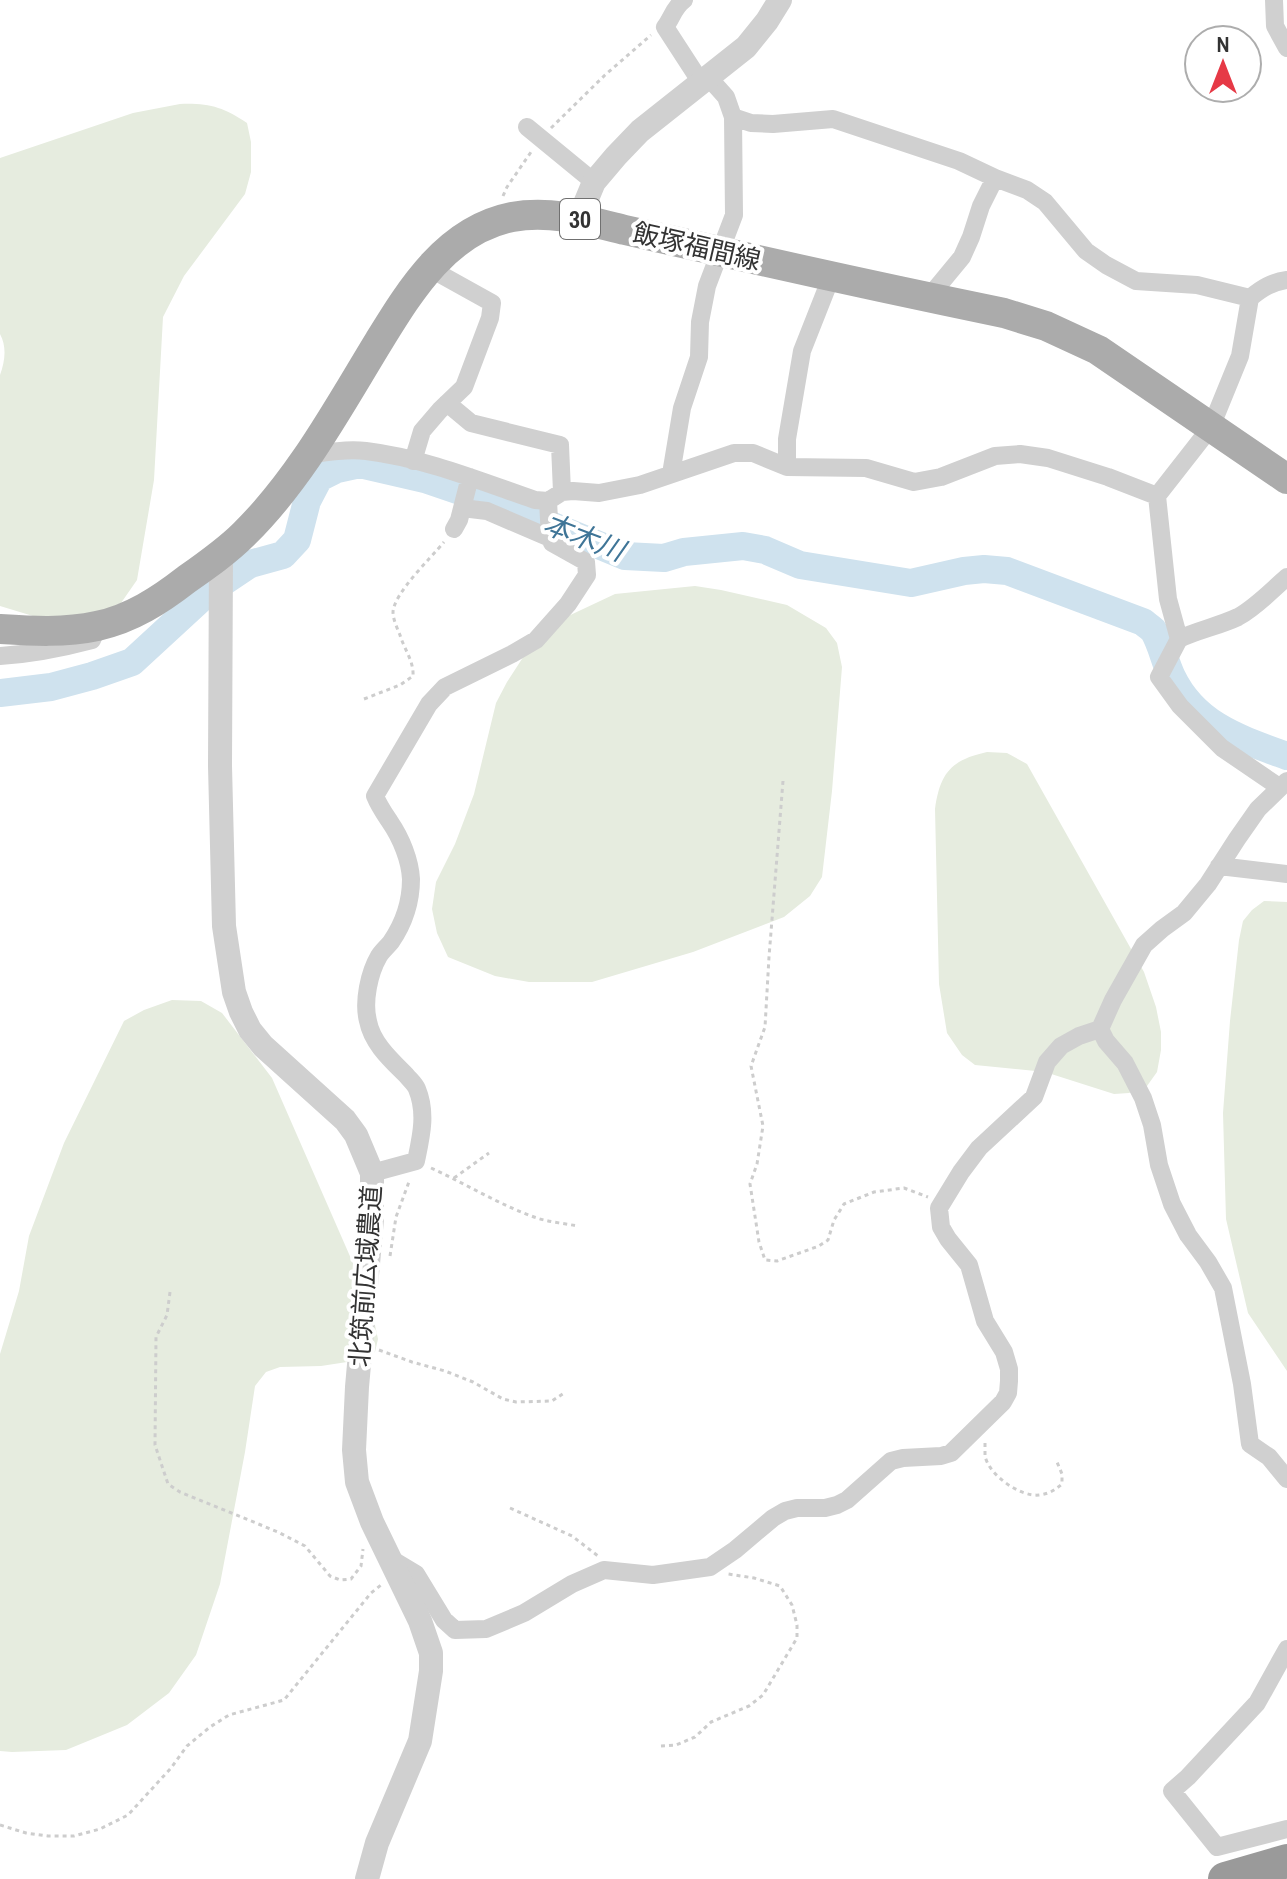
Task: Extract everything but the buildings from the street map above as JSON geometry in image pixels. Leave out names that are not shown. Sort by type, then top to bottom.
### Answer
[{"type":"highway","points":[[1225,1879],[1287,1861]]},
{"type":"main road","name":"飯塚福間線","points":[[0,629],[38,631],[97,626],[147,607],[221,567],[309,455],[402,304],[429,268],[449,247],[469,233],[493,222],[532,215],[579,218],[1004,313],[1046,326],[1098,350],[1287,479]]},
{"type":"street","points":[[671,474],[682,408],[699,357],[700,322],[707,286],[734,215],[733,117],[726,97],[706,81],[665,27],[676,6],[684,0]]},
{"type":"street","points":[[579,218],[594,182],[640,131],[746,47],[780,0]]},
{"type":"street","points":[[1274,0],[1275,26],[1287,48]]},
{"type":"street","points":[[733,117],[751,123],[773,124],[833,119],[959,161],[1027,190],[1045,202],[1086,251],[1136,281],[1197,285],[1250,298]]},
{"type":"street","points":[[533,133],[594,182]]},
{"type":"street","points":[[929,297],[962,257],[995,178]]},
{"type":"street","points":[[413,461],[422,431],[464,387],[490,318],[492,303],[429,268]]},
{"type":"street","points":[[787,467],[787,439],[802,351],[832,275]]},
{"type":"street","points":[[1179,639],[1168,599],[1157,496],[1211,427],[1240,356],[1250,298],[1264,287],[1287,280]]},
{"type":"street","points":[[372,1173],[416,1161],[423,1132],[417,1087],[386,1054],[367,1020],[369,982],[379,955],[404,918],[410,901],[411,876],[407,857],[375,796],[429,704],[445,687],[536,640],[568,604],[587,575],[586,562],[552,543],[550,538],[560,445],[471,423],[447,403]]},
{"type":"street","points":[[309,455],[365,451],[470,477],[535,500],[573,491],[599,493],[640,485],[734,453],[753,453],[787,467],[866,468],[914,482],[941,477],[995,456],[1020,454],[1048,458],[1157,496]]},
{"type":"street","points":[[454,529],[470,477]]},
{"type":"street","points":[[462,508],[487,511],[550,538]]},
{"type":"street","name":"北筑前広域農道","points":[[221,567],[220,766],[224,926],[234,992],[245,1021],[263,1046],[345,1120],[356,1135],[372,1173],[372,1219],[354,1450],[357,1482],[431,1653],[420,1741],[377,1843],[367,1879]]},
{"type":"street","points":[[394,1566],[416,1574],[444,1620],[455,1630],[486,1629],[524,1613],[572,1584],[605,1570],[653,1575],[710,1567],[785,1511],[837,1505],[847,1500],[891,1461],[951,1453],[996,1409],[1008,1393],[1009,1369],[1004,1352],[985,1321],[969,1265],[941,1227],[939,1208],[979,1148],[1034,1097],[1047,1062],[1061,1046],[1100,1029],[1144,945],[1184,913],[1208,884],[1258,809],[1283,784],[1222,748],[1180,706],[1159,677],[1179,639],[1235,618],[1252,608],[1287,577]]},
{"type":"street","points":[[0,656],[92,640],[97,626]]},
{"type":"street","points":[[1219,866],[1287,874]]},
{"type":"street","points":[[1100,1029],[1125,1063],[1143,1098],[1172,1204],[1188,1235],[1223,1288],[1250,1444],[1269,1457],[1287,1479]]},
{"type":"street","points":[[1287,1649],[1257,1703],[1172,1791],[1217,1847],[1287,1829]]},
{"type":"path","points":[[493,222],[533,133],[665,27]]},
{"type":"path","points":[[364,699],[400,685],[413,676],[414,666],[403,646],[393,614],[395,601],[454,529]]},
{"type":"path","points":[[783,781],[765,1027],[751,1066],[763,1126],[757,1164],[750,1184],[759,1242],[765,1260],[777,1261],[819,1246],[828,1240],[834,1220],[844,1204],[874,1192],[904,1188],[926,1195],[939,1208]]},
{"type":"path","points":[[454,1178],[489,1153]]},
{"type":"path","points":[[366,1274],[379,1270],[389,1262],[396,1217],[416,1161],[537,1218],[577,1226]]},
{"type":"path","points":[[170,1292],[167,1315],[156,1337],[155,1445],[168,1484],[305,1546],[330,1576],[340,1580],[351,1579],[361,1566],[363,1545]]},
{"type":"path","points":[[361,1343],[473,1382],[503,1399],[516,1402],[552,1401],[564,1393]]},
{"type":"path","points":[[996,1409],[985,1438],[985,1458],[998,1477],[1019,1492],[1037,1496],[1052,1492],[1062,1484],[1057,1462]]},
{"type":"path","points":[[510,1508],[572,1536],[598,1554],[605,1570]]},
{"type":"path","points":[[0,1825],[26,1833],[74,1836],[100,1829],[128,1815],[187,1746],[210,1727],[229,1715],[284,1700],[394,1566]]},
{"type":"path","points":[[661,1746],[676,1745],[695,1737],[711,1722],[749,1706],[763,1695],[797,1638],[792,1605],[780,1586],[724,1574],[710,1567]]},
{"type":"shaded area","points":[[180,104],[215,107],[247,123],[251,142],[251,172],[245,194],[184,276],[163,317],[154,480],[137,580],[121,603],[66,626],[0,606],[0,375],[4,344],[0,334],[0,158],[133,113]]},
{"type":"shaded area","points":[[695,586],[787,605],[826,628],[837,643],[842,667],[832,791],[822,877],[810,896],[784,917],[693,952],[592,982],[529,982],[495,976],[448,957],[437,933],[432,909],[436,882],[474,794],[496,703],[531,645],[564,618],[615,594]]},
{"type":"shaded area","points":[[987,752],[1007,753],[1027,764],[1144,972],[1161,1032],[1157,1072],[1147,1086],[1129,1093],[1114,1094],[1045,1072],[975,1065],[962,1055],[947,1033],[939,984],[935,809],[940,786],[949,770],[964,759]]},
{"type":"shaded area","points":[[1264,901],[1287,902],[1287,1371],[1248,1313],[1226,1219],[1223,1113],[1239,940],[1243,921]]},
{"type":"shaded area","points":[[172,1000],[201,1001],[222,1013],[272,1078],[370,1302],[378,1339],[375,1352],[360,1360],[321,1366],[280,1367],[266,1372],[255,1386],[220,1584],[196,1655],[169,1693],[127,1725],[66,1750],[0,1751],[0,1354],[19,1291],[29,1236],[64,1143],[124,1021]]},
{"type":"waterway","name":"本木川","points":[[0,693],[51,687],[132,662],[208,592],[250,564],[283,555],[297,540],[307,501],[319,478],[337,469],[360,464],[425,479],[507,507],[625,556],[664,558],[684,552],[743,546],[765,550],[800,565],[911,583],[964,571],[1007,571],[1143,622],[1153,630],[1172,677],[1193,707],[1220,728],[1287,756]]}]
